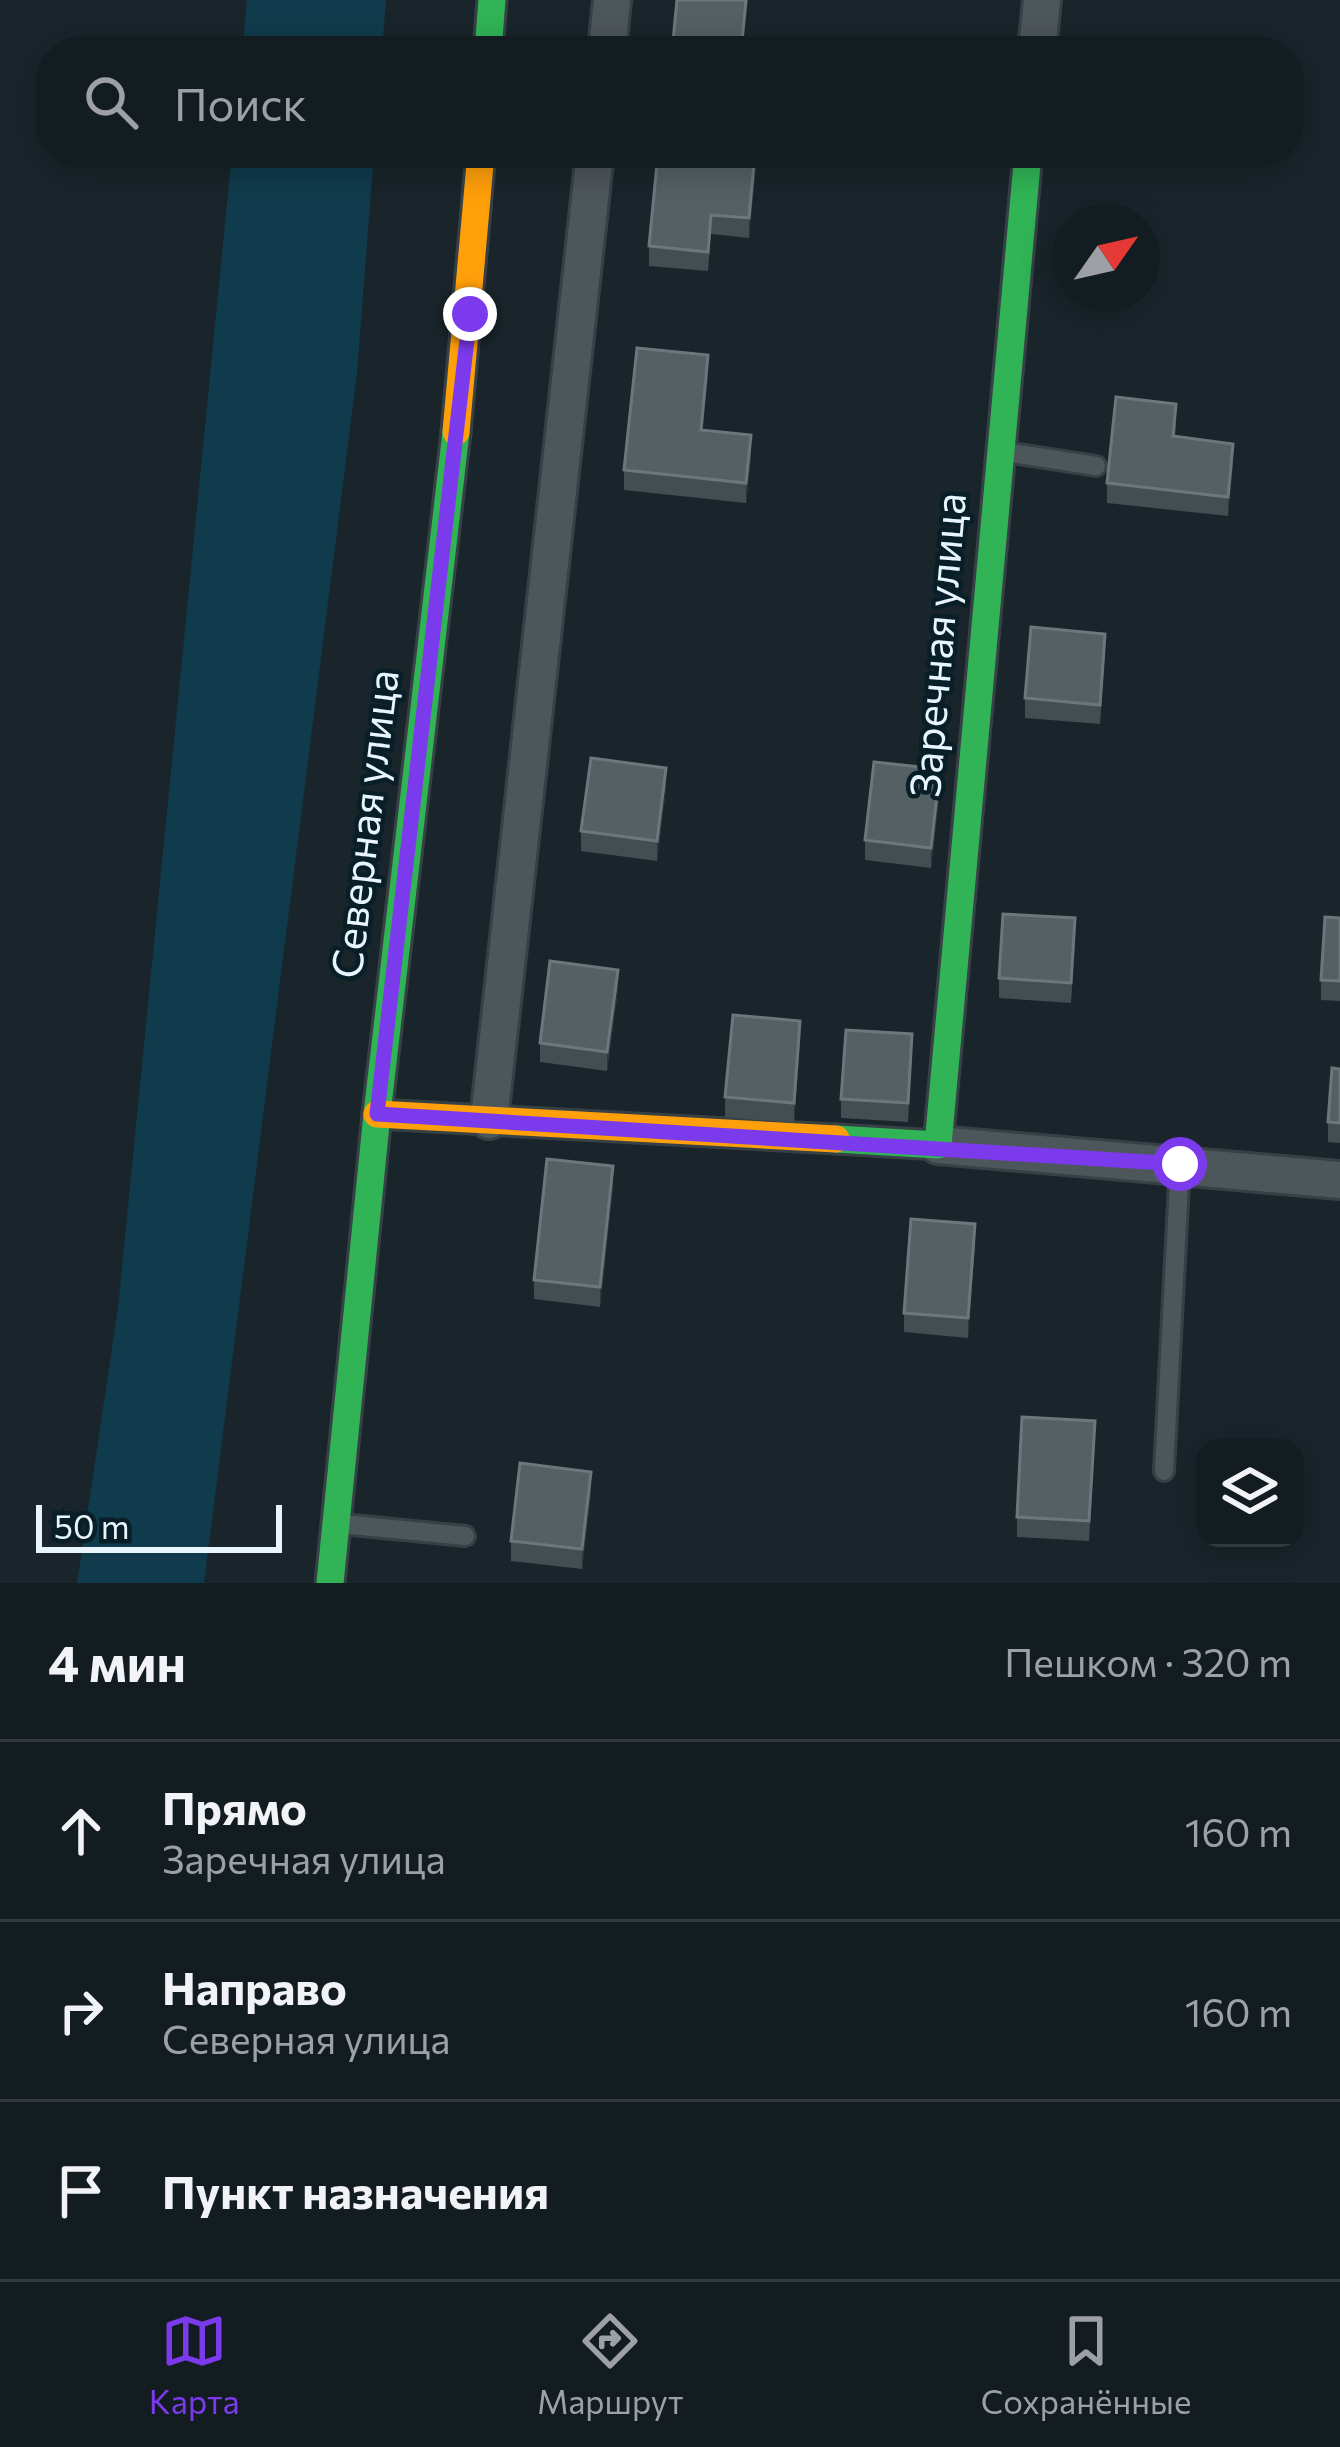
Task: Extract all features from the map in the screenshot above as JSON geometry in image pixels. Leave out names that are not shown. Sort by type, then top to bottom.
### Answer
[{"type":"street","points":[[489,36],[492,0]]},
{"type":"street","points":[[608,36],[612,0]]},
{"type":"street","points":[[1038,36],[1042,0]]},
{"type":"street","name":"Северная улица","points":[[330,1583],[377,1114],[470,314],[481,168]]},
{"type":"street","points":[[489,1120],[593,168]]},
{"type":"street","name":"Заречная улица","points":[[938,1145],[1027,168]]},
{"type":"street","points":[[377,1114],[938,1145],[1340,1180]]},
{"type":"lane","points":[[1001,451],[1096,466]]},
{"type":"lane","points":[[1164,1471],[1180,1164]]},
{"type":"lane","points":[[338,1514],[465,1536]]},
{"type":"shaded area","points":[[247,0],[386,0],[383,36],[243,36]]},
{"type":"shaded area","points":[[231,168],[373,168],[357,373],[204,1583],[77,1583],[118,1308]]},
{"type":"building","points":[[677,0],[746,0],[742,36],[673,36]]},
{"type":"building","points":[[657,168],[754,168],[749,218],[711,215],[708,252],[649,246]]},
{"type":"building","points":[[637,348],[708,355],[701,430],[751,435],[746,483],[624,470]]},
{"type":"building","points":[[1116,397],[1176,404],[1173,436],[1233,444],[1228,497],[1107,483]]},
{"type":"building","points":[[1031,627],[1105,634],[1100,705],[1025,698]]},
{"type":"building","points":[[591,758],[666,768],[657,841],[581,831]]},
{"type":"building","points":[[874,762],[940,769],[931,848],[865,840]]},
{"type":"building","points":[[1003,914],[1075,918],[1071,983],[999,978]]},
{"type":"building","points":[[1325,917],[1340,918],[1340,981],[1321,980]]},
{"type":"building","points":[[550,961],[618,970],[607,1052],[540,1043]]},
{"type":"building","points":[[733,1015],[800,1021],[794,1103],[725,1097]]},
{"type":"building","points":[[846,1030],[912,1034],[908,1103],[841,1099]]},
{"type":"building","points":[[1332,1068],[1340,1069],[1340,1123],[1328,1122]]},
{"type":"building","points":[[547,1159],[613,1166],[600,1287],[534,1280]]},
{"type":"building","points":[[911,1219],[975,1224],[968,1318],[904,1313]]},
{"type":"building","points":[[1022,1417],[1095,1421],[1089,1521],[1017,1517]]},
{"type":"building","points":[[520,1463],[591,1472],[582,1549],[511,1541]]},
{"type":"traffic: fast","points":[[489,36],[492,0]]},
{"type":"traffic: fast","points":[[836,1139],[938,1145],[1027,168]]},
{"type":"traffic: fast","points":[[330,1583],[377,1114],[456,432]]},
{"type":"traffic: slow","points":[[456,432],[480,168]]},
{"type":"traffic: slow","points":[[377,1114],[836,1139]]},
{"type":"route","points":[[470,314],[377,1114],[938,1145],[1180,1164]]}]
